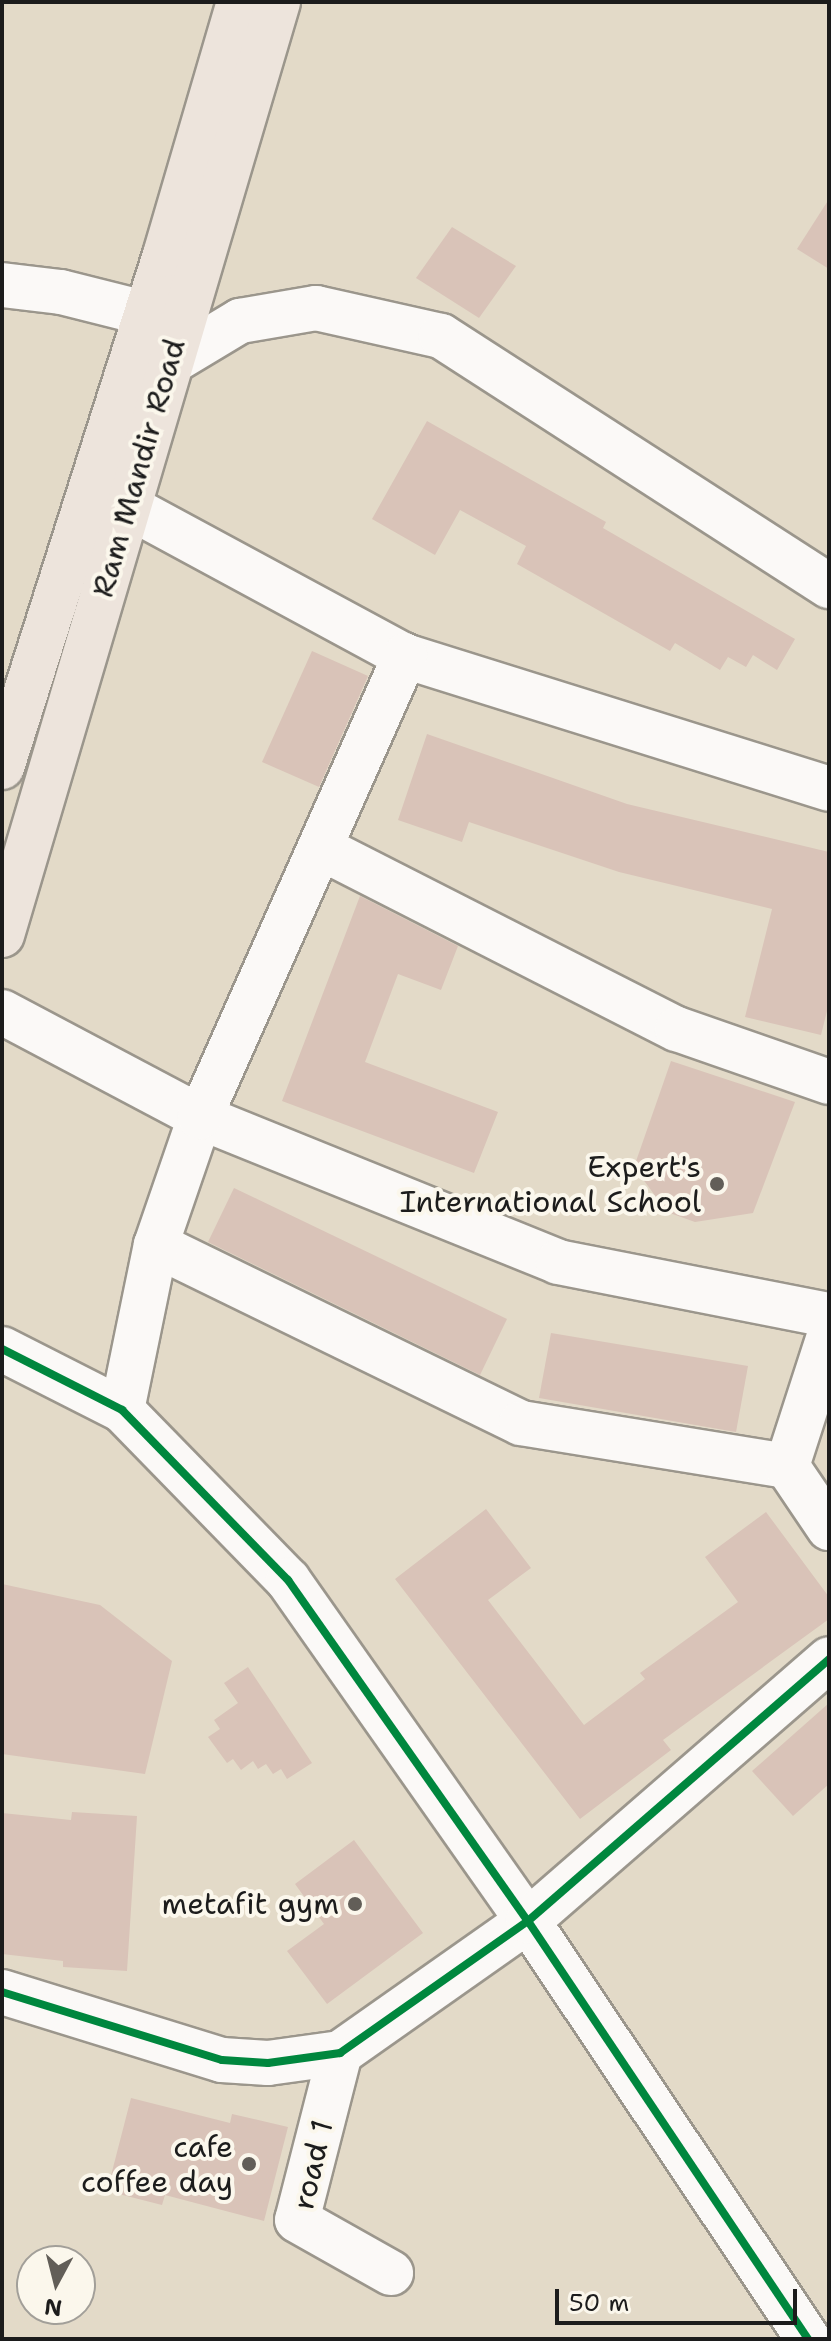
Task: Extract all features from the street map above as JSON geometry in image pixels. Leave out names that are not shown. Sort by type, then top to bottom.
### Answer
[{"type":"main road","points":[[2,767],[87,493],[165,333],[239,2]]},
{"type":"main road","name":"Ram Mandir Road","points":[[2,935],[129,507],[165,333],[278,2]]},
{"type":"street","points":[[2,285],[61,292],[165,333],[316,308],[441,336],[829,586]]},
{"type":"street","points":[[87,493],[129,507],[405,656],[829,789]]},
{"type":"street","points":[[122,1410],[156,1245],[200,1117],[405,656]]},
{"type":"street","points":[[321,848],[677,1029],[829,1082]]},
{"type":"street","points":[[2,1012],[200,1117],[558,1262],[829,1315]]},
{"type":"street","points":[[156,1245],[521,1423],[787,1466],[829,1528]]},
{"type":"street","points":[[787,1466],[829,1336]]},
{"type":"street","points":[[2,1349],[122,1410],[288,1580],[528,1921],[808,2339]]},
{"type":"street","points":[[2,1992],[222,2060],[268,2063],[340,2053],[528,1921],[829,1659]]},
{"type":"street","name":"road 1","points":[[340,2053],[297,2220],[391,2273]]},
{"type":"building","points":[[829,199],[829,269],[797,249]]},
{"type":"building","points":[[452,227],[516,266],[479,318],[416,278]]},
{"type":"building","points":[[427,421],[606,522],[603,528],[795,639],[777,670],[753,655],[746,667],[728,657],[720,670],[675,643],[670,651],[517,564],[526,546],[460,510],[435,555],[372,519]]},
{"type":"building","points":[[312,651],[368,676],[319,787],[262,762]]},
{"type":"building","points":[[427,734],[627,804],[829,852],[829,1003],[821,1035],[745,1017],[772,909],[619,872],[469,822],[462,842],[398,820]]},
{"type":"building","points":[[360,896],[458,946],[441,990],[398,974],[365,1062],[498,1112],[474,1173],[282,1101]]},
{"type":"building","points":[[671,1061],[795,1102],[753,1213],[695,1222],[667,1212],[634,1167]]},
{"type":"building","points":[[234,1188],[507,1319],[480,1375],[208,1242]]},
{"type":"building","points":[[551,1333],[748,1366],[736,1432],[539,1398]]},
{"type":"building","points":[[486,1509],[531,1568],[488,1600],[584,1725],[645,1679],[640,1673],[738,1602],[705,1557],[766,1512],[829,1597],[829,1619],[663,1740],[671,1750],[580,1819],[395,1579]]},
{"type":"building","points":[[2,1584],[100,1605],[172,1661],[145,1774],[2,1754]]},
{"type":"building","points":[[248,1667],[312,1763],[287,1779],[281,1769],[273,1774],[266,1764],[258,1769],[253,1761],[241,1770],[233,1759],[227,1763],[208,1737],[220,1729],[214,1720],[238,1703],[224,1683]]},
{"type":"building","points":[[829,1703],[829,1784],[793,1816],[752,1771]]},
{"type":"building","points":[[72,1812],[137,1816],[127,1971],[63,1967],[63,1961],[2,1954],[2,1813],[71,1820]]},
{"type":"building","name":"metafit gym","points":[[354,1840],[423,1933],[327,2004],[287,1951],[324,1924],[295,1884]]},
{"type":"building","points":[[131,2098],[230,2123],[232,2114],[288,2127],[264,2221],[165,2195],[162,2205],[107,2191]]},
{"type":"cycle path","points":[[2,1349],[122,1410],[288,1580],[528,1921],[808,2339]]},
{"type":"cycle path","points":[[2,1992],[222,2060],[268,2063],[340,2053],[528,1921],[829,1659]]},
{"type":"place","name":"Expert's International School","points":[[717,1184]]},
{"type":"place","name":"metafit gym","points":[[355,1904]]},
{"type":"place","name":"cafe coffee day","points":[[249,2164]]}]
